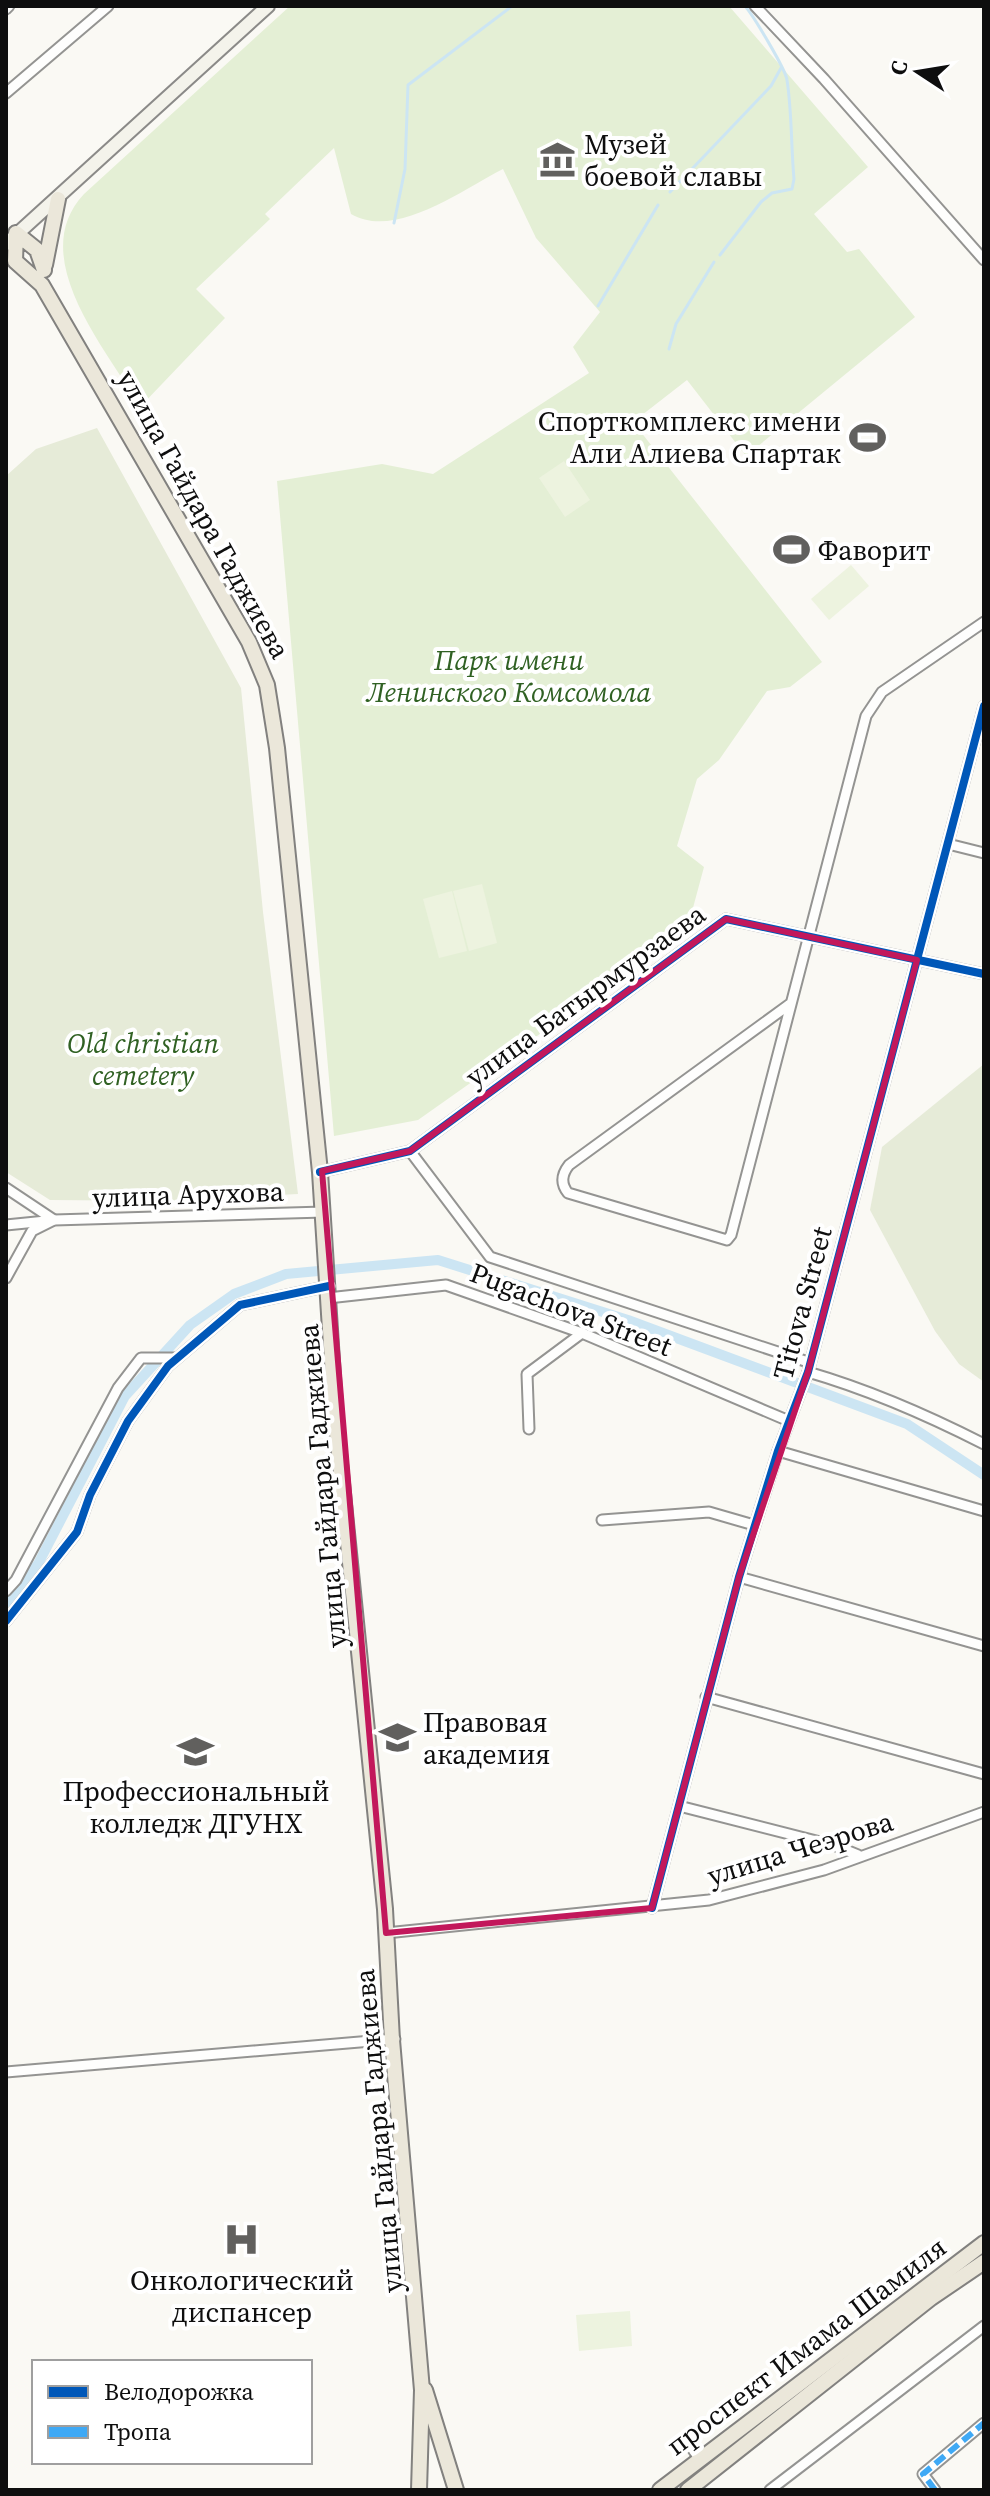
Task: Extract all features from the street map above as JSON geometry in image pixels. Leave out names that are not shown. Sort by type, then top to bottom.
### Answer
[{"type":"main road","points":[[12,238],[266,6]]},
{"type":"main road","points":[[12,238],[266,6]]},
{"type":"main road","name":"улица Гайдара Гаджиева","points":[[58,199],[39,278],[264,666],[279,748],[321,1171],[339,1423],[370,1710],[422,2390],[419,2490]]},
{"type":"main road","points":[[12,238],[15,261],[39,278]]},
{"type":"main road","points":[[12,238],[37,250],[39,278]]},
{"type":"main road","points":[[6,272],[39,278]]},
{"type":"main road","name":"улица Гайдара Гаджиева","points":[[394,2040],[425,2389],[456,2490]]},
{"type":"main road","name":"проспект Имама Шамиля","points":[[660,2490],[984,2243]]},
{"type":"main road","name":"проспект Имама Шамиля","points":[[688,2490],[931,2298],[984,2262]]},
{"type":"street","points":[[6,93],[108,6]]},
{"type":"street","points":[[755,6],[984,260]]},
{"type":"street","points":[[790,1004],[569,1165],[562,1180],[563,1187],[568,1193],[727,1240],[872,704],[882,692],[984,622]]},
{"type":"street","name":"Titova Street","points":[[652,1908],[754,1525],[801,1393],[982,723],[984,706]]},
{"type":"street","points":[[948,844],[984,853]]},
{"type":"street","name":"улица Батырмурзаева","points":[[321,1171],[410,1151],[726,919],[984,975]]},
{"type":"street","points":[[410,1151],[490,1257],[808,1367],[931,1417],[984,1444]]},
{"type":"street","points":[[6,1188],[54,1220]]},
{"type":"street","name":"улица Арухова","points":[[6,1225],[54,1220],[322,1212]]},
{"type":"street","name":"улица Арухова","points":[[6,1278],[32,1231],[54,1220]]},
{"type":"street","name":"Pugachova Street","points":[[6,1621],[77,1532],[90,1495],[128,1421],[176,1358],[240,1305],[286,1292],[446,1285],[582,1333],[789,1421]]},
{"type":"street","points":[[529,1429],[527,1374],[582,1333]]},
{"type":"street","points":[[6,1591],[16,1580],[118,1388],[141,1358],[176,1358]]},
{"type":"street","points":[[778,1451],[984,1511]]},
{"type":"street","points":[[602,1520],[709,1512],[754,1525]]},
{"type":"street","points":[[739,1577],[984,1646]]},
{"type":"street","points":[[706,1697],[984,1774]]},
{"type":"street","points":[[679,1806],[836,1846],[858,1855]]},
{"type":"street","name":"улица Чеэрова","points":[[387,1933],[709,1900],[824,1870],[858,1855],[984,1812]]},
{"type":"street","points":[[6,2072],[394,2040]]},
{"type":"street","points":[[770,2490],[984,2326]]},
{"type":"street","points":[[935,2490],[923,2474],[984,2423]]},
{"type":"street","points":[[688,2442],[700,2460]]},
{"type":"highlighted area","points":[[726,919],[917,960],[808,1372],[739,1577],[652,1908],[386,1933],[322,1171],[410,1151]]},
{"type":"green space","name":"Парк имени Ленинского Комсомола","points":[[290,6],[729,6],[868,167],[814,214],[847,252],[859,249],[915,317],[746,456],[687,380],[633,422],[822,662],[790,687],[767,691],[719,760],[697,779],[677,846],[704,867],[687,930],[418,1120],[334,1136],[277,481],[382,464],[433,474],[589,373],[573,347],[600,312],[536,238],[503,169],[408,217],[388,221],[368,220],[351,214],[334,148],[265,214],[270,219],[196,289],[225,318],[140,407],[77,302],[67,274],[63,246],[68,219],[84,194]]},
{"type":"green space","name":"Old сhristian cemetery","points":[[97,428],[241,688],[263,912],[298,1194],[167,1201],[50,1200],[6,1172],[6,476],[36,449]]},
{"type":"green space","points":[[564,461],[590,500],[565,517],[539,478]]},
{"type":"green space","points":[[851,565],[869,586],[829,620],[811,599]]},
{"type":"green space","points":[[482,884],[497,943],[469,951],[453,891]]},
{"type":"green space","points":[[452,891],[467,951],[439,958],[423,899]]},
{"type":"green space","points":[[984,1064],[984,1382],[959,1364],[935,1331],[870,1210],[882,1147]]},
{"type":"green space","points":[[630,2311],[632,2346],[579,2351],[576,2315]]},
{"type":"waterway","points":[[394,223],[405,169],[408,85],[512,6]]},
{"type":"waterway","points":[[720,255],[761,202],[772,193],[792,189],[794,179],[787,80],[769,43],[745,6]]},
{"type":"waterway","points":[[670,192],[771,86],[781,68]]},
{"type":"waterway","points":[[598,306],[658,205]]},
{"type":"waterway","points":[[669,349],[676,324],[714,262]]},
{"type":"waterway","points":[[6,1603],[38,1564],[125,1396],[190,1325],[234,1294],[286,1274],[438,1260],[628,1320],[907,1424],[984,1475]]},
{"type":"marked path","points":[[935,2490],[923,2474],[984,2423]]},
{"type":"cycle path","points":[[652,1908],[739,1577],[778,1451],[808,1372],[984,706]]},
{"type":"cycle path","points":[[320,1172],[410,1151],[726,919],[984,974]]},
{"type":"cycle path","points":[[6,1621],[77,1532],[90,1495],[128,1421],[168,1366],[240,1305],[329,1286]]},
{"type":"place","name":"Музей боевой славы","points":[[558,160]]},
{"type":"place","name":"Спорткомплекс имени Али Алиева Спартак","points":[[867,437]]},
{"type":"place","name":"Фаворит","points":[[792,550]]},
{"type":"place","name":"Правовая академия","points":[[397,1738]]},
{"type":"place","name":"Профессиональный колледж ДГУНХ","points":[[196,1751]]},
{"type":"place","name":"Онкологический диспансер","points":[[242,2240]]}]
